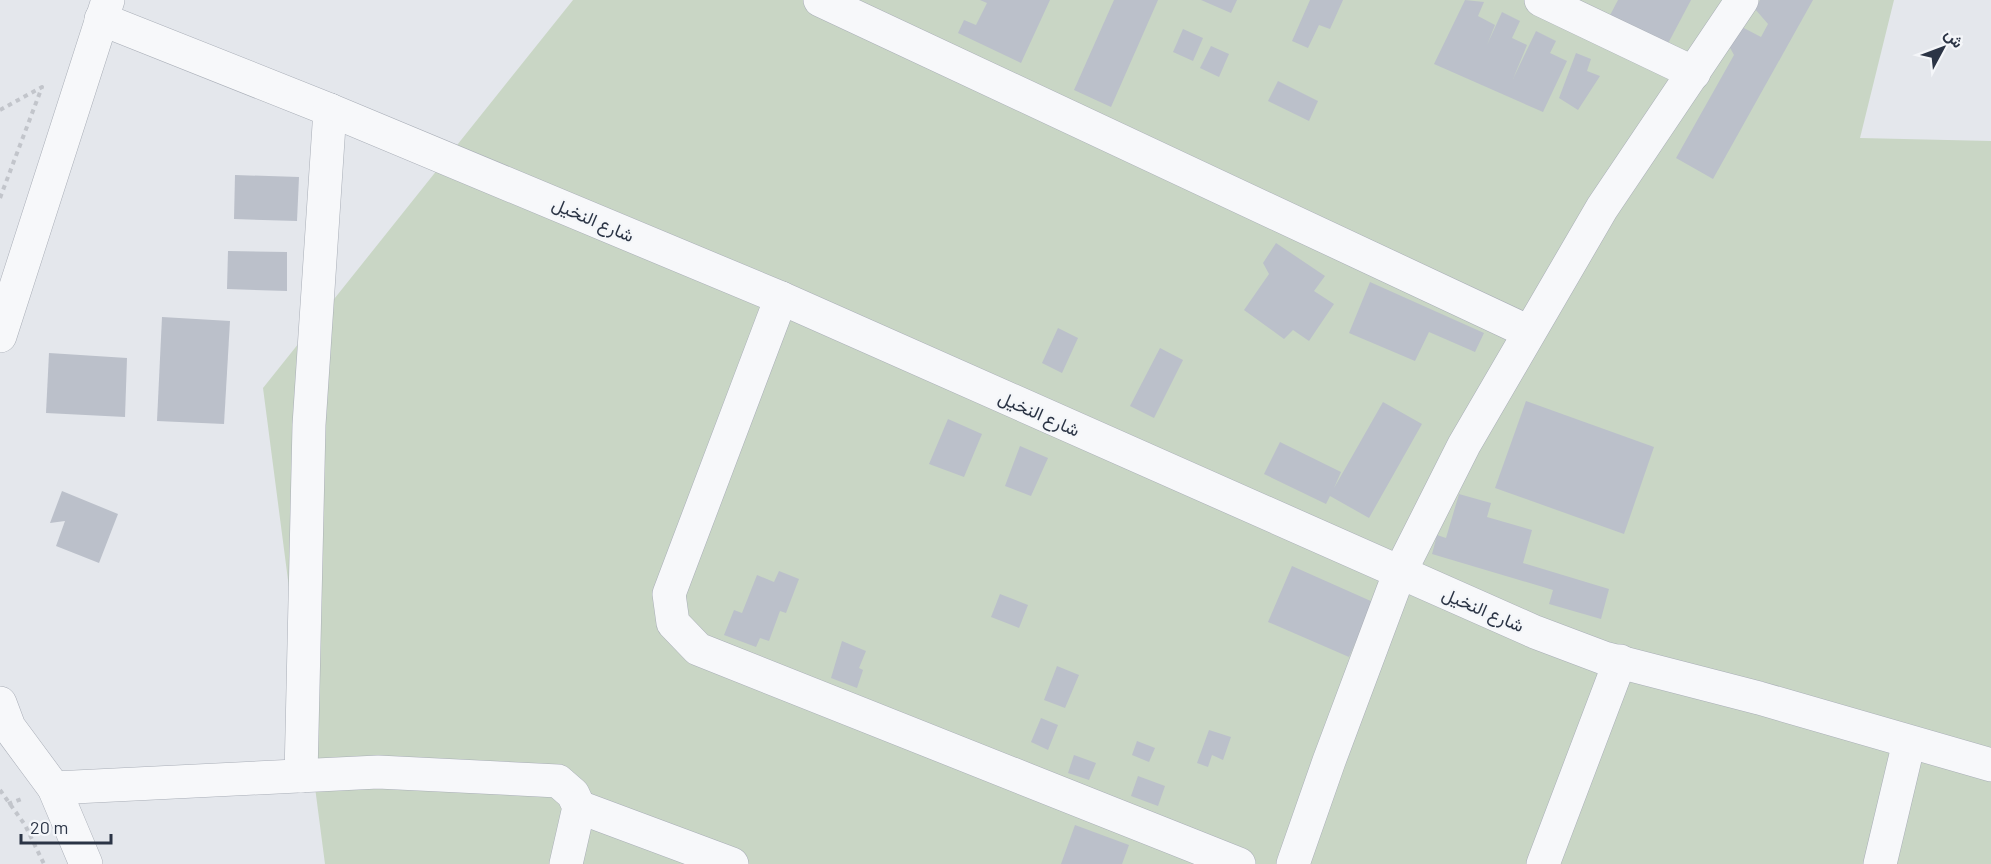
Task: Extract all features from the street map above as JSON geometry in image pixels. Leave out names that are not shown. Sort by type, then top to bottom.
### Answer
[{"type":"street","points":[[820,0],[1529,332]]},
{"type":"street","points":[[1541,0],[1695,73]]},
{"type":"street","points":[[1293,864],[1398,574],[1464,445],[1602,208],[1742,0]]},
{"type":"street","points":[[0,336],[104,9]]},
{"type":"street","name":"شارع النخيل","points":[[104,9],[330,110],[781,298],[1398,574],[1535,632],[1620,662],[1991,765]]},
{"type":"street","points":[[301,776],[309,425],[330,110]]},
{"type":"street","points":[[781,298],[669,594],[673,623],[698,649],[1239,864]]},
{"type":"street","points":[[1543,864],[1620,662]]},
{"type":"street","points":[[0,703],[9,726],[54,788],[86,864]]},
{"type":"street","points":[[1880,864],[1909,742]]},
{"type":"street","points":[[54,788],[378,772],[558,781],[573,794],[579,807],[566,864]]},
{"type":"street","points":[[579,807],[732,864]]},
{"type":"path","points":[[0,110],[42,87],[0,198]]},
{"type":"path","points":[[0,790],[25,825],[44,864]]},
{"type":"green space","points":[[573,0],[1894,0],[1860,138],[1991,141],[1991,864],[325,864],[263,388]]},
{"type":"building","points":[[980,0],[1050,0],[1021,63],[958,33],[964,20],[976,25],[987,3]]},
{"type":"building","points":[[1114,0],[1158,0],[1111,107],[1074,90]]},
{"type":"building","points":[[1201,0],[1237,0],[1231,13]]},
{"type":"building","points":[[1310,0],[1343,0],[1330,29],[1319,25],[1308,48],[1292,41]]},
{"type":"building","points":[[1465,0],[1484,2],[1478,16],[1495,25],[1487,45],[1502,12],[1520,21],[1512,38],[1527,45],[1513,79],[1536,31],[1556,41],[1550,53],[1567,61],[1543,112],[1434,64]]},
{"type":"building","points":[[1618,0],[1691,0],[1664,51],[1607,21]]},
{"type":"building","points":[[1760,0],[1813,0],[1713,179],[1676,158],[1734,55],[1729,46],[1740,26],[1761,37],[1768,24],[1755,9]]},
{"type":"building","points":[[1183,29],[1203,38],[1193,61],[1173,52]]},
{"type":"building","points":[[1211,46],[1229,54],[1219,77],[1200,68]]},
{"type":"building","points":[[1576,53],[1591,59],[1587,71],[1600,76],[1578,110],[1559,98]]},
{"type":"building","points":[[1278,81],[1318,101],[1309,121],[1268,101]]},
{"type":"building","points":[[235,175],[299,177],[297,221],[234,219]]},
{"type":"building","points":[[1276,243],[1325,276],[1314,291],[1334,304],[1309,341],[1293,330],[1284,339],[1244,310],[1269,274],[1263,263]]},
{"type":"building","points":[[228,251],[287,252],[287,291],[227,289]]},
{"type":"building","points":[[1370,282],[1484,333],[1475,352],[1429,332],[1415,361],[1349,333]]},
{"type":"building","points":[[162,317],[230,321],[224,424],[157,421]]},
{"type":"building","points":[[1058,328],[1078,338],[1062,373],[1042,363]]},
{"type":"building","points":[[1160,348],[1183,360],[1154,418],[1130,406]]},
{"type":"building","points":[[49,353],[127,358],[125,417],[46,413]]},
{"type":"building","points":[[1526,401],[1654,447],[1624,534],[1495,488]]},
{"type":"building","points":[[1383,402],[1422,424],[1369,518],[1330,496],[1326,504],[1264,474],[1280,442],[1341,472],[1334,488]]},
{"type":"building","points":[[948,419],[982,434],[964,477],[929,464]]},
{"type":"building","points":[[1020,446],[1048,458],[1031,496],[1005,486]]},
{"type":"building","points":[[62,491],[118,514],[99,563],[56,546],[65,521],[50,523]]},
{"type":"building","points":[[1459,494],[1491,503],[1487,517],[1532,530],[1523,563],[1609,589],[1601,619],[1549,604],[1553,590],[1432,554],[1437,535],[1446,538]]},
{"type":"building","points":[[1292,566],[1373,602],[1349,657],[1268,622]]},
{"type":"building","points":[[779,571],[799,579],[786,613],[780,611],[769,641],[760,638],[756,647],[724,635],[734,610],[742,613],[757,575],[774,582]]},
{"type":"building","points":[[1000,594],[1028,605],[1019,628],[991,617]]},
{"type":"building","points":[[842,641],[866,651],[859,668],[863,670],[857,688],[831,678]]},
{"type":"building","points":[[1057,666],[1079,675],[1065,708],[1044,700]]},
{"type":"building","points":[[1041,718],[1058,725],[1048,750],[1031,742]]},
{"type":"building","points":[[1209,730],[1231,737],[1223,760],[1212,755],[1208,767],[1197,763]]},
{"type":"building","points":[[1137,741],[1155,748],[1149,762],[1132,755]]},
{"type":"building","points":[[1074,755],[1096,763],[1089,780],[1068,773]]},
{"type":"building","points":[[1138,776],[1165,786],[1158,806],[1131,796]]},
{"type":"building","points":[[1075,825],[1129,845],[1122,864],[1061,864]]}]
